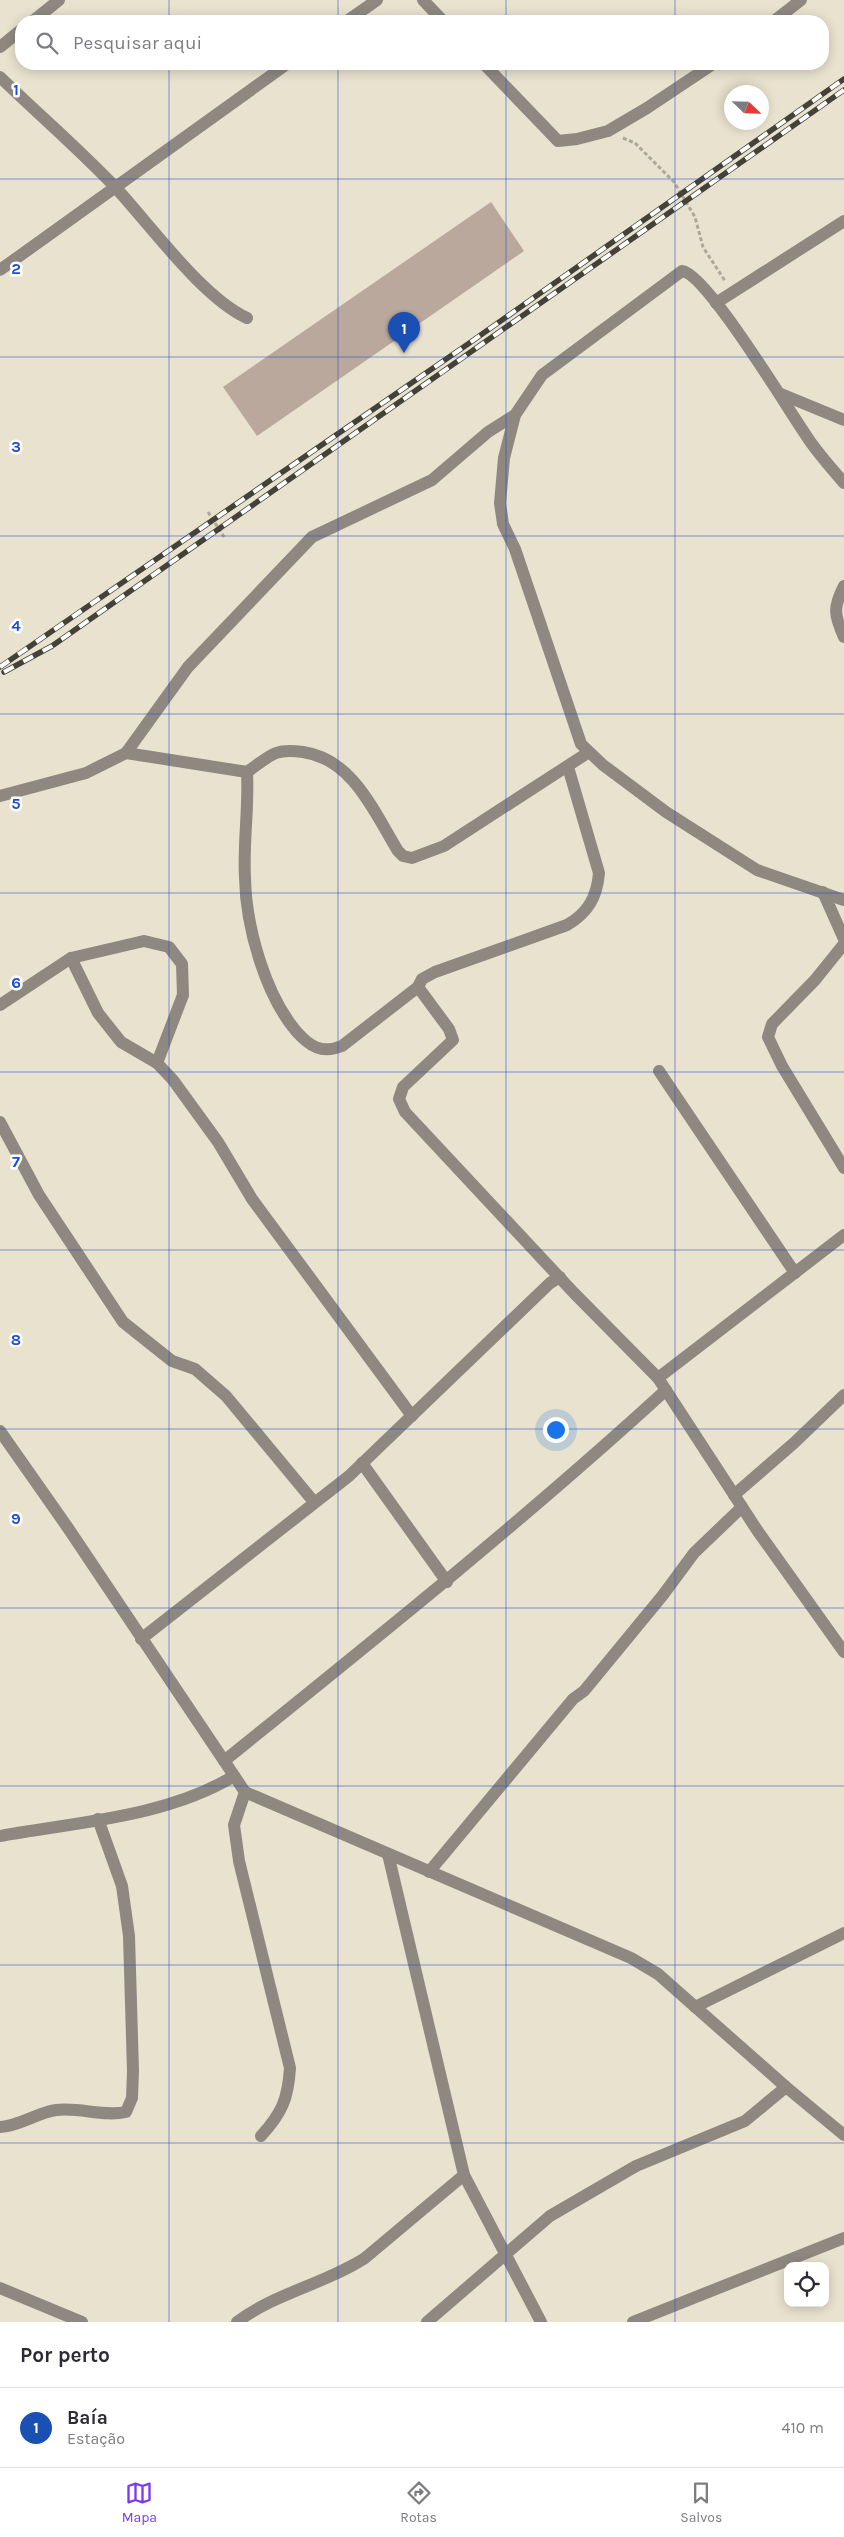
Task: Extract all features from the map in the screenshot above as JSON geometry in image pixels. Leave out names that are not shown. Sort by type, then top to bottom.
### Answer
[{"type":"street","points":[[40,15],[59,0]]},
{"type":"street","points":[[356,15],[377,0]]},
{"type":"street","points":[[423,0],[437,15]]},
{"type":"street","points":[[782,15],[802,0]]},
{"type":"street","points":[[0,47],[15,35]]},
{"type":"street","points":[[0,270],[114,186],[278,70]]},
{"type":"street","points":[[490,70],[558,141],[577,139],[608,131],[648,108],[704,70]]},
{"type":"street","points":[[0,78],[114,186],[196,277],[230,310],[247,318]]},
{"type":"street","points":[[716,303],[844,221]]},
{"type":"street","points":[[844,483],[812,445],[781,394],[716,303],[690,273],[682,271],[542,376],[515,415],[501,480],[500,503],[503,524],[515,549],[568,711],[581,744],[666,812],[757,870],[844,900]]},
{"type":"street","points":[[781,394],[844,420]]},
{"type":"street","points":[[0,796],[86,773],[126,752],[188,667],[312,537],[432,480],[488,432],[515,415]]},
{"type":"street","points":[[844,586],[836,604],[836,618],[844,637]]},
{"type":"street","points":[[126,752],[247,772],[277,752],[297,751],[316,754],[338,765],[354,781],[398,851],[403,856],[412,858],[444,846],[589,752]]},
{"type":"street","points":[[247,772],[249,798],[244,877],[246,897],[258,956],[278,1006],[288,1021],[306,1042],[313,1047],[330,1051],[342,1046],[418,987],[422,980],[435,972],[567,925],[578,919],[591,905],[600,873],[568,767]]},
{"type":"street","points":[[823,892],[844,939]]},
{"type":"street","points":[[0,1006],[71,958],[144,940],[169,947],[182,964],[183,995],[157,1063]]},
{"type":"street","points":[[844,944],[815,980],[772,1024],[768,1037],[782,1066],[844,1168]]},
{"type":"street","points":[[71,958],[98,1014],[121,1042],[157,1063],[173,1080],[204,1123],[252,1199],[412,1416]]},
{"type":"street","points":[[418,987],[449,1029],[453,1040],[403,1087],[399,1099],[404,1112],[658,1378],[742,1507],[844,1652]]},
{"type":"street","points":[[659,1071],[795,1273]]},
{"type":"street","points":[[0,1122],[38,1195],[123,1322],[172,1361],[195,1369],[222,1391],[314,1502]]},
{"type":"street","points":[[658,1378],[844,1234]]},
{"type":"street","points":[[141,1639],[362,1463],[550,1283],[560,1277]]},
{"type":"street","points":[[224,1761],[447,1582],[574,1474],[666,1390]]},
{"type":"street","points":[[734,1495],[794,1443],[844,1395]]},
{"type":"street","points":[[0,1431],[68,1528],[245,1792],[631,1958],[658,1974],[786,2087],[844,2135]]},
{"type":"street","points":[[362,1463],[447,1582]]},
{"type":"street","points":[[429,1872],[573,1699],[584,1691],[663,1595],[694,1553],[742,1507]]},
{"type":"street","points":[[0,1836],[164,1807],[217,1786],[234,1776]]},
{"type":"street","points":[[245,1792],[234,1825],[239,1861],[290,2068],[289,2091],[284,2104],[275,2120],[261,2136]]},
{"type":"street","points":[[0,2128],[22,2123],[35,2116],[55,2110],[115,2114],[126,2112],[132,2098],[133,2033],[129,1936],[122,1886],[98,1819]]},
{"type":"street","points":[[388,1854],[464,2176],[506,2252],[541,2322]]},
{"type":"street","points":[[695,2008],[844,1933]]},
{"type":"street","points":[[427,2322],[550,2216],[636,2166],[745,2121],[786,2087]]},
{"type":"street","points":[[237,2322],[268,2303],[340,2272],[365,2258],[464,2176]]},
{"type":"street","points":[[633,2322],[844,2238]]},
{"type":"street","points":[[0,2288],[82,2322]]},
{"type":"path","points":[[608,131],[635,143],[674,182],[694,217],[703,247],[732,292]]},
{"type":"path","points":[[208,512],[224,537]]},
{"type":"building","points":[[491,202],[524,251],[257,436],[223,387]]},
{"type":"railway","points":[[0,667],[468,344],[844,79]]},
{"type":"railway","points":[[4,672],[52,646],[844,90]]},
{"type":"place","name":"Baía","points":[[404,353]]}]
